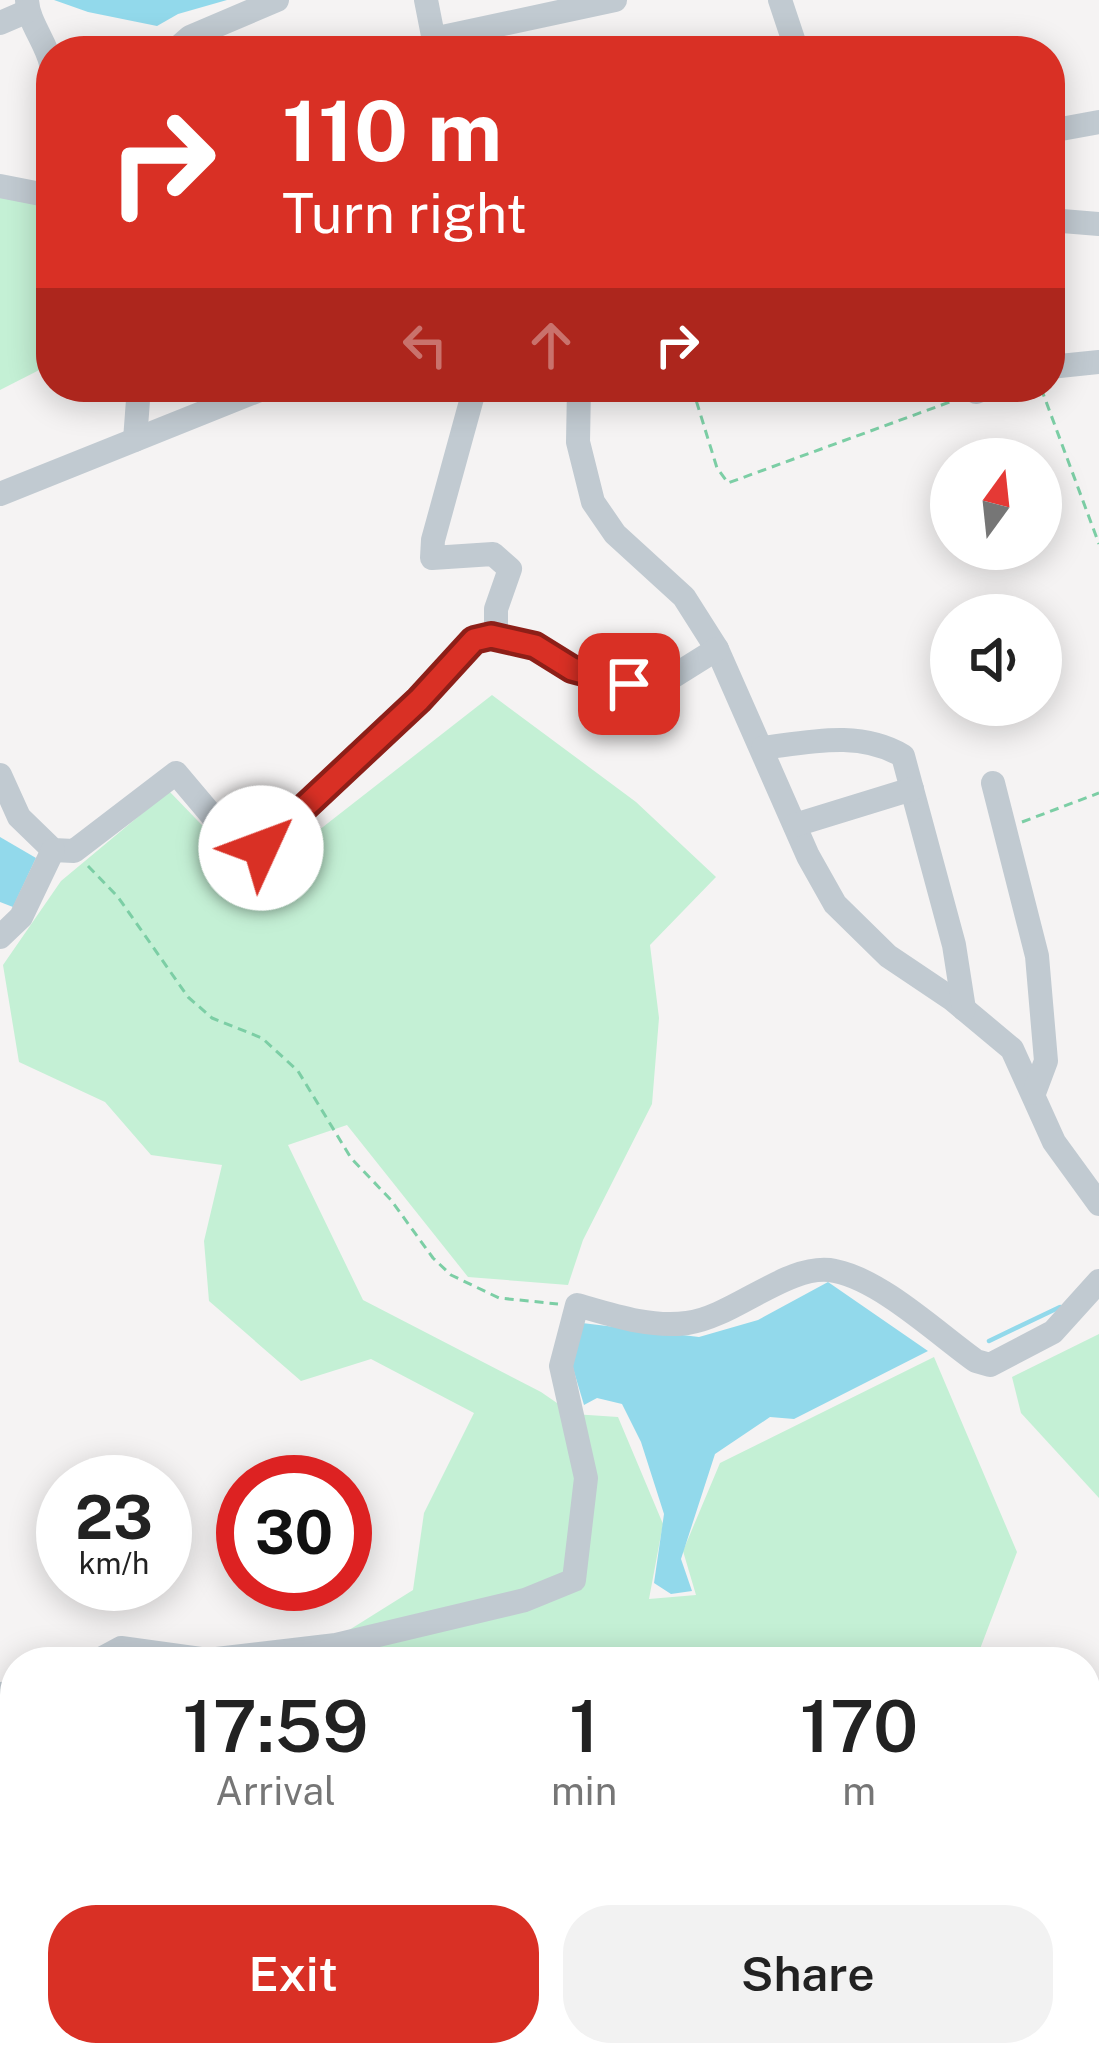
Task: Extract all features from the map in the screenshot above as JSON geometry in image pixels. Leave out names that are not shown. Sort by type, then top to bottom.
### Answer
[{"type":"street","points":[[195,36],[278,0]]},
{"type":"street","points":[[426,0],[433,36]]},
{"type":"street","points":[[471,36],[615,0]]},
{"type":"street","points":[[780,0],[792,36]]},
{"type":"street","points":[[0,23],[27,6],[43,36]]},
{"type":"street","points":[[1065,128],[1099,122]]},
{"type":"street","points":[[0,186],[36,193]]},
{"type":"street","points":[[1065,221],[1099,224]]},
{"type":"street","points":[[1065,365],[1099,362]]},
{"type":"street","points":[[135,440],[138,402]]},
{"type":"street","points":[[0,494],[230,402]]},
{"type":"street","points":[[471,402],[432,558],[493,554],[510,569],[496,609],[496,637]]},
{"type":"street","points":[[579,402],[578,442],[593,502],[616,534],[684,596],[717,649],[835,904],[888,956],[1012,1049],[1054,1142],[1099,1204]]},
{"type":"street","points":[[0,937],[21,917],[64,851],[176,773],[241,850],[261,848],[419,700],[474,640],[496,637],[535,646],[572,669],[653,689],[717,649]]},
{"type":"street","points":[[763,748],[842,738],[883,744],[903,756],[954,945],[964,1009]]},
{"type":"street","points":[[0,775],[20,817],[64,851]]},
{"type":"street","points":[[993,783],[1037,956],[1046,1061],[1034,1093]]},
{"type":"street","points":[[795,825],[912,789]]},
{"type":"street","points":[[319,1647],[525,1600],[574,1580],[586,1478],[561,1366],[577,1305],[637,1322],[686,1324],[724,1312],[793,1277],[831,1269],[876,1289],[976,1361],[990,1365],[1054,1332],[1099,1281]]},
{"type":"path","points":[[697,402],[717,468],[728,483],[945,402]]},
{"type":"path","points":[[1047,402],[1099,544]]},
{"type":"path","points":[[1006,828],[1099,794]]},
{"type":"path","points":[[64,851],[118,897],[188,998],[212,1018],[262,1037],[298,1071],[351,1158],[391,1199],[451,1275],[499,1298],[577,1305]]},
{"type":"green space","points":[[0,192],[36,203],[36,372],[0,390]]},
{"type":"green space","points":[[492,695],[636,802],[716,877],[650,945],[659,1018],[652,1104],[583,1240],[568,1285],[468,1277],[347,1125],[288,1145],[363,1300],[541,1392],[573,1414],[618,1417],[663,1524],[649,1599],[696,1595],[683,1551],[720,1463],[934,1357],[1017,1552],[981,1647],[322,1647],[413,1590],[424,1513],[474,1413],[371,1359],[301,1381],[209,1301],[204,1241],[222,1165],[151,1155],[105,1102],[19,1062],[3,965],[61,881],[169,791],[255,880]]},
{"type":"green space","points":[[1099,1334],[1099,1498],[1021,1413],[1012,1377]]},
{"type":"water","points":[[54,0],[227,0],[178,14],[157,26]]},
{"type":"water","points":[[0,837],[36,858],[13,907],[0,902]]},
{"type":"water","points":[[828,1282],[928,1351],[794,1419],[770,1417],[715,1454],[681,1559],[692,1591],[671,1594],[654,1583],[664,1514],[641,1442],[622,1404],[597,1398],[584,1405],[572,1365],[582,1323],[699,1337],[758,1320]]},
{"type":"waterway","points":[[989,1341],[1060,1307]]},
{"type":"route","points":[[261,848],[419,700],[474,640],[491,636],[535,646],[572,669],[629,684]]}]
